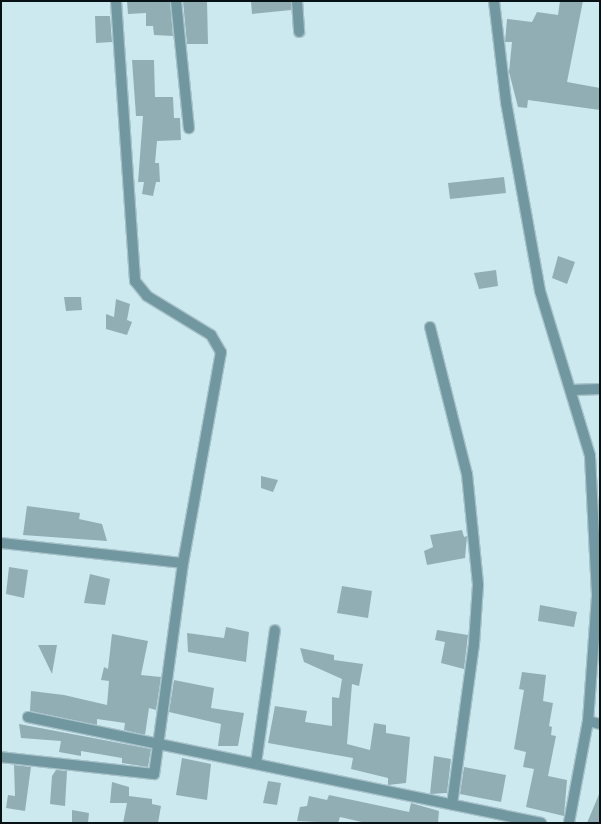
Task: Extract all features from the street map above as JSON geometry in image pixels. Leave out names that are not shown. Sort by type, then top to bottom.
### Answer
[{"type":"street","points":[[1,757],[152,776],[157,769],[158,742],[183,563],[222,352],[211,335],[147,296],[135,281],[116,1]]},
{"type":"street","points":[[176,1],[189,128]]},
{"type":"street","points":[[297,1],[299,32]]},
{"type":"street","points":[[494,1],[506,102],[540,291],[572,390],[590,456],[597,502],[598,596],[588,721],[570,823]]},
{"type":"street","points":[[430,327],[467,474],[478,585],[474,644],[452,804]]},
{"type":"street","points":[[572,390],[600,389]]},
{"type":"street","points":[[1,543],[183,563]]},
{"type":"street","points":[[256,762],[275,630]]},
{"type":"street","points":[[28,717],[256,762],[542,823]]},
{"type":"street","points":[[588,721],[600,724]]},
{"type":"building","points":[[127,1],[170,1],[173,36],[154,35],[153,26],[146,26],[146,13],[128,14]]},
{"type":"building","points":[[183,1],[207,1],[208,44],[187,44]]},
{"type":"building","points":[[251,1],[291,1],[291,10],[252,14]]},
{"type":"building","points":[[560,1],[583,1],[567,82],[600,88],[600,110],[528,100],[527,108],[518,107],[509,72],[512,42],[505,42],[507,19],[532,22],[537,12],[558,15]]},
{"type":"building","points":[[95,16],[110,16],[112,42],[96,43]]},
{"type":"building","points":[[132,60],[154,60],[155,97],[173,97],[174,118],[180,118],[181,140],[157,141],[155,163],[159,163],[160,182],[156,182],[153,196],[142,194],[144,182],[138,182],[143,116],[136,116]]},
{"type":"building","points":[[504,177],[506,193],[450,199],[448,183]]},
{"type":"building","points":[[558,256],[575,262],[567,284],[552,278]]},
{"type":"building","points":[[496,270],[498,286],[479,289],[474,273]]},
{"type":"building","points":[[64,297],[81,297],[82,310],[66,311]]},
{"type":"building","points":[[116,299],[130,304],[127,320],[132,322],[127,335],[106,329],[106,314],[114,317]]},
{"type":"building","points":[[261,476],[278,480],[273,492],[261,488]]},
{"type":"building","points":[[27,506],[80,513],[79,519],[102,524],[107,541],[23,535]]},
{"type":"building","points":[[462,530],[464,537],[467,536],[465,558],[427,565],[424,551],[433,547],[430,535]]},
{"type":"building","points":[[9,567],[28,570],[24,598],[6,594]]},
{"type":"building","points":[[90,574],[110,579],[105,605],[84,603]]},
{"type":"building","points":[[342,586],[372,591],[368,618],[337,613]]},
{"type":"building","points":[[540,605],[577,612],[574,627],[538,621]]},
{"type":"building","points":[[226,627],[249,632],[246,662],[188,652],[187,633],[224,638]]},
{"type":"building","points":[[437,630],[468,635],[464,669],[441,663],[445,642],[435,640]]},
{"type":"building","points":[[112,634],[148,641],[141,675],[161,677],[156,710],[149,708],[145,735],[124,730],[125,723],[97,719],[97,725],[30,711],[31,691],[64,695],[107,705],[109,681],[101,680],[104,667],[108,669]]},
{"type":"building","points":[[38,645],[57,645],[52,674]]},
{"type":"building","points":[[300,648],[334,655],[334,660],[363,664],[359,686],[352,684],[347,744],[370,750],[374,723],[386,725],[386,733],[410,737],[406,783],[388,785],[388,778],[351,769],[353,758],[268,743],[275,706],[307,711],[305,722],[332,726],[332,697],[339,698],[342,679],[304,662]]},
{"type":"building","points":[[522,672],[546,675],[543,701],[553,703],[549,726],[552,727],[551,735],[556,736],[548,776],[567,780],[564,816],[526,807],[534,769],[523,767],[526,752],[514,749],[524,690],[519,689]]},
{"type":"building","points":[[174,680],[214,688],[211,708],[244,713],[238,746],[218,746],[221,724],[169,712]]},
{"type":"building","points":[[19,724],[151,749],[148,767],[122,763],[122,758],[81,751],[81,756],[59,752],[61,741],[21,738]]},
{"type":"building","points":[[434,756],[451,759],[447,793],[430,794]]},
{"type":"building","points":[[182,758],[211,764],[207,800],[176,795]]},
{"type":"building","points":[[14,765],[31,767],[25,811],[6,808],[8,795],[15,796]]},
{"type":"building","points":[[464,767],[506,775],[501,802],[460,794]]},
{"type":"building","points":[[56,770],[67,771],[65,806],[50,804],[52,776]]},
{"type":"building","points":[[268,781],[281,783],[277,805],[263,803]]},
{"type":"building","points":[[112,782],[129,787],[129,796],[152,799],[152,804],[161,806],[158,823],[123,823],[127,803],[110,803]]},
{"type":"building","points":[[600,792],[600,823],[587,823]]},
{"type":"building","points":[[329,795],[409,812],[411,803],[439,811],[438,823],[366,823],[340,817],[338,823],[297,821],[300,807],[307,806],[309,796],[327,800]]},
{"type":"building","points":[[72,810],[89,813],[88,823],[72,823]]}]
